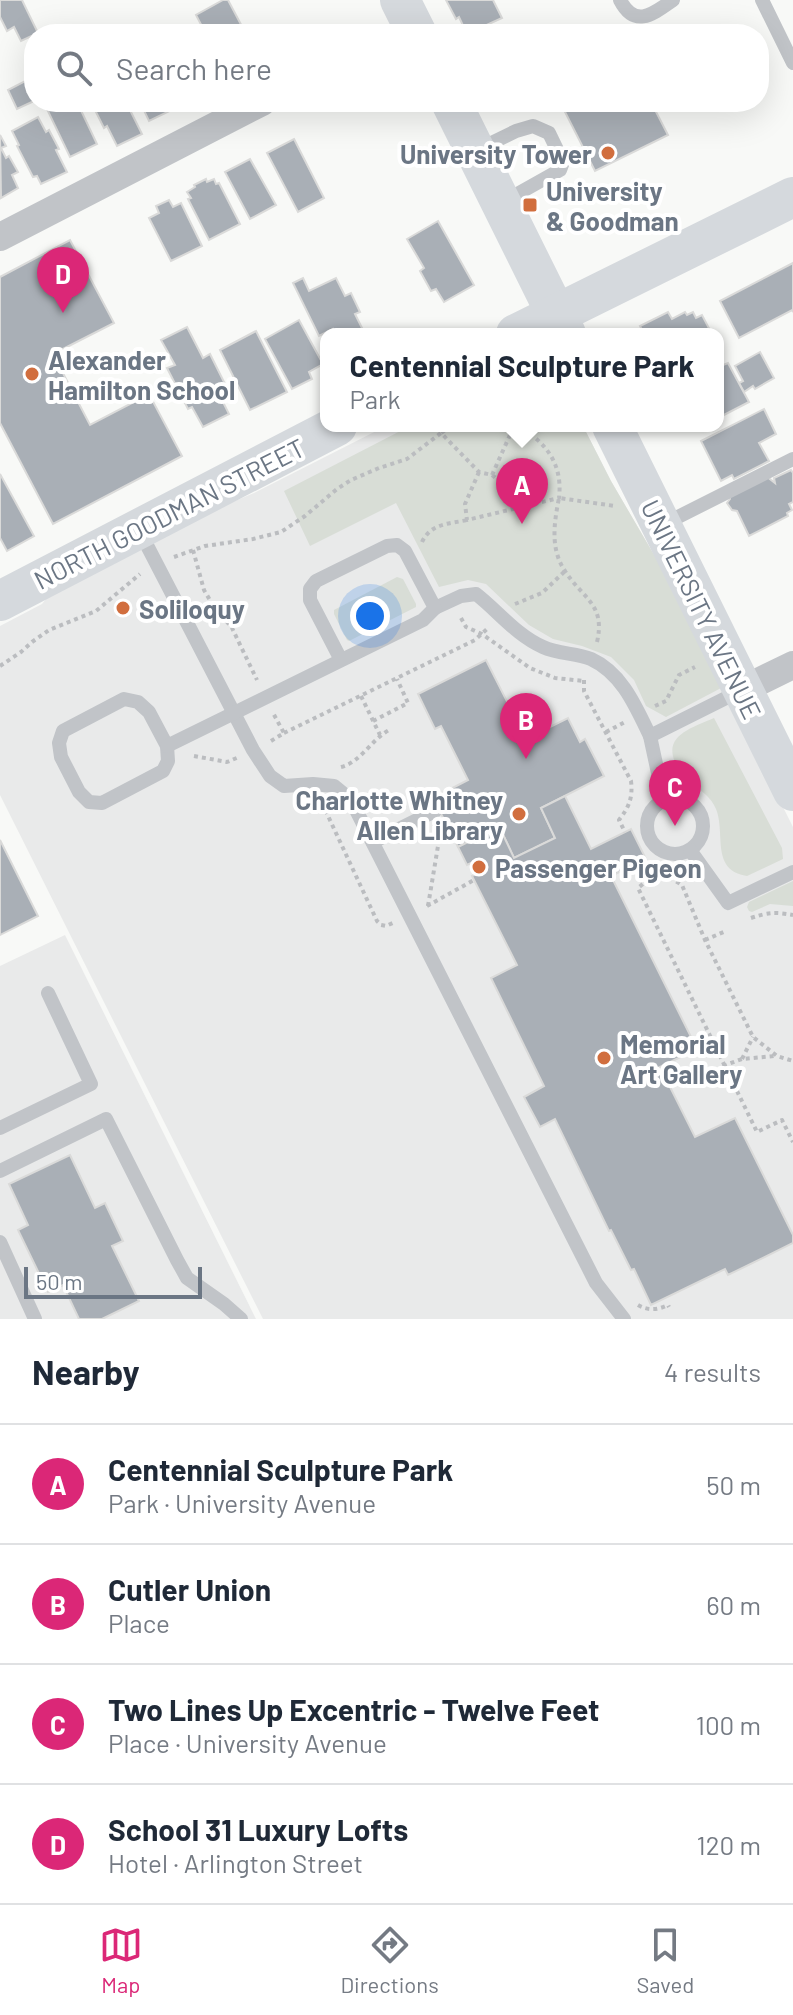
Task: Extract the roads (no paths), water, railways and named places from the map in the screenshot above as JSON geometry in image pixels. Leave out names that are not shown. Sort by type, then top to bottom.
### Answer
[{"type":"main road","points":[[456,112],[561,324],[793,197]]},
{"type":"main road","name":"NORTH GOODMAN STREET","points":[[0,601],[325,432]]},
{"type":"main road","name":"UNIVERSITY AVENUE","points":[[615,432],[742,690],[789,774]]},
{"type":"street","points":[[0,237],[243,112]]},
{"type":"street","points":[[742,690],[793,665]]},
{"type":"lane","points":[[620,0],[624,9],[633,16],[648,17],[673,0]]},
{"type":"lane","points":[[762,0],[793,63]]},
{"type":"lane","points":[[475,151],[533,126],[549,133],[563,162],[560,170],[501,203]]},
{"type":"lane","points":[[661,525],[793,459]]},
{"type":"lane","points":[[138,529],[253,750],[270,776],[284,786],[334,786],[351,800],[596,1283],[624,1319]]},
{"type":"lane","points":[[341,660],[310,600],[310,589],[316,581],[387,546],[397,545],[405,551],[435,608]]},
{"type":"lane","points":[[168,753],[149,712],[138,702],[124,699],[63,731],[59,743],[61,757],[79,792],[89,802],[102,803],[163,771],[168,753],[234,713],[423,620],[435,608],[461,596],[476,594],[521,635],[542,647],[590,659],[608,670],[625,688],[650,736],[664,801]]},
{"type":"lane","points":[[650,736],[742,690]]},
{"type":"lane","points":[[682,799],[690,803],[701,817],[701,835],[690,850],[672,854],[663,852],[650,839],[647,830],[651,813],[664,801],[682,799]]},
{"type":"lane","points":[[373,842],[438,816]]},
{"type":"lane","points":[[690,850],[728,903],[793,872]]},
{"type":"lane","points":[[0,1128],[91,1084],[48,993]]},
{"type":"lane","points":[[0,1171],[106,1119],[187,1278],[241,1319]]},
{"type":"lane","points":[[0,1242],[35,1319]]},
{"type":"place","name":"University Tower","points":[[608,153]]},
{"type":"place","name":"University & Goodman","points":[[530,205]]},
{"type":"place","name":"School 31 Luxury Lofts","points":[[63,313]]},
{"type":"place","name":"Alexander Hamilton School","points":[[32,374]]},
{"type":"place","name":"Centennial Sculpture Park","points":[[522,524]]},
{"type":"place","name":"Soliloquy","points":[[123,608]]},
{"type":"place","name":"Cutler Union","points":[[526,759]]},
{"type":"place","name":"Charlotte Whitney Allen Library","points":[[519,814]]},
{"type":"place","name":"Two Lines Up Excentric - Twelve Feet","points":[[675,826]]},
{"type":"place","name":"Passenger Pigeon","points":[[479,867]]},
{"type":"place","name":"Memorial Art Gallery","points":[[604,1058]]}]
